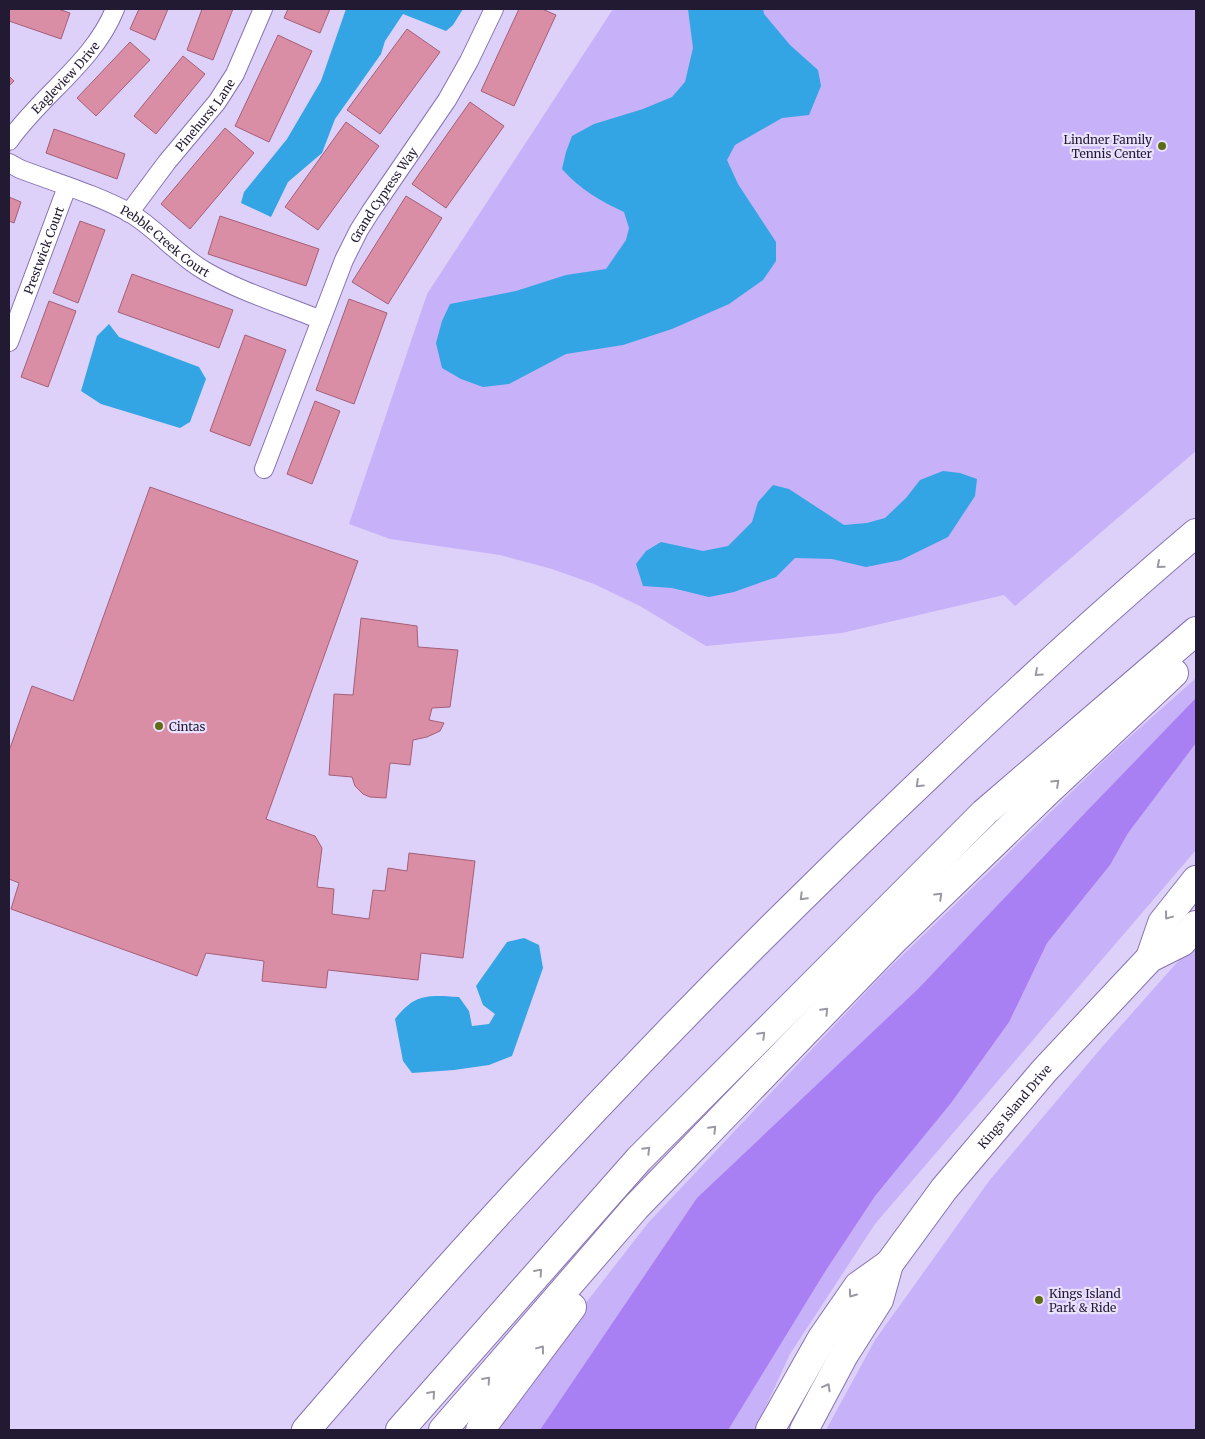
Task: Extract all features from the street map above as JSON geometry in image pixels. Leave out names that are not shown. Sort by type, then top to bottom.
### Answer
[{"type":"main road","points":[[306,1430],[496,1214],[594,1108],[718,980],[868,832],[989,718],[1196,532]]},
{"type":"main road","points":[[400,1430],[639,1159],[913,883],[984,812],[1196,631]]},
{"type":"main road","points":[[443,1430],[636,1207],[892,942],[1047,792],[1196,652]]},
{"type":"main road","name":"Kings Island Drive","points":[[1150,958],[1162,923],[1196,880]]},
{"type":"main road","name":"Kings Island Drive","points":[[770,1430],[822,1338],[858,1286],[889,1264],[950,1182],[1044,1072],[1150,958],[1182,942],[1196,925]]},
{"type":"main road","points":[[480,1430],[612,1253],[636,1207]]},
{"type":"main road","name":"Kings Island Drive","points":[[804,1430],[844,1355],[879,1300],[889,1264]]},
{"type":"street","name":"Eagleview Drive","points":[[9,141],[20,125],[90,52],[103,34],[115,9]]},
{"type":"street","name":"Pinehurst Lane","points":[[129,213],[167,162],[217,102],[235,74],[250,44],[263,9]]},
{"type":"street","name":"Grand Cypress Way","points":[[264,469],[344,260],[359,230],[447,100],[469,62],[494,9]]},
{"type":"street","name":"Pebble Creek Court","points":[[9,163],[129,213],[152,228],[203,270],[233,286],[321,320]]},
{"type":"street","name":"Prestwick Court","points":[[9,342],[14,310],[67,187]]},
{"type":"shaded area","points":[[613,9],[1196,9],[1196,451],[1015,606],[1004,595],[842,633],[706,646],[640,606],[594,584],[552,569],[500,555],[390,539],[349,524],[427,294]]},
{"type":"shaded area","points":[[1196,678],[1196,850],[875,1224],[790,1354],[755,1430],[487,1430],[648,1223],[882,975],[1114,751]]},
{"type":"shaded area","points":[[1196,698],[1196,743],[1128,833],[1110,865],[1047,943],[1009,1022],[951,1103],[875,1196],[826,1270],[728,1430],[540,1430],[697,1198],[918,989]]},
{"type":"shaded area","points":[[1196,941],[1196,1430],[826,1430],[875,1340],[989,1181],[1102,1047]]},
{"type":"water","points":[[346,9],[463,9],[453,25],[446,31],[403,14],[385,41],[381,54],[335,119],[322,153],[288,182],[271,217],[241,203],[244,192],[287,139],[321,81]]},
{"type":"water","points":[[688,9],[763,9],[764,14],[790,45],[818,70],[821,86],[809,115],[782,118],[735,145],[727,160],[738,184],[776,242],[776,261],[763,280],[729,304],[672,329],[623,345],[566,354],[509,384],[483,387],[461,379],[442,368],[436,343],[442,321],[450,304],[516,291],[566,275],[606,269],[626,240],[629,228],[624,212],[591,194],[562,169],[566,152],[572,136],[594,124],[643,109],[672,97],[685,82],[693,48]]},
{"type":"water","points":[[109,324],[119,337],[199,367],[206,379],[190,422],[180,428],[101,404],[81,391],[97,336]]},
{"type":"water","points":[[943,471],[960,473],[977,479],[975,496],[948,537],[901,560],[866,567],[832,559],[795,558],[776,577],[734,592],[709,597],[672,588],[643,586],[636,564],[646,551],[661,542],[703,551],[728,546],[752,522],[758,502],[773,485],[789,489],[844,525],[867,523],[885,518],[906,498],[920,480]]},
{"type":"water","points":[[524,938],[539,945],[543,968],[512,1056],[489,1065],[412,1073],[403,1061],[395,1019],[409,1004],[416,1000],[430,996],[448,996],[459,997],[469,1011],[472,1026],[489,1024],[495,1014],[483,1005],[476,986],[507,942]]},
{"type":"building","points":[[9,9],[58,9],[70,13],[61,39],[9,21]]},
{"type":"building","points":[[139,9],[168,9],[155,40],[130,29]]},
{"type":"building","points":[[202,9],[233,9],[213,60],[187,50]]},
{"type":"building","points":[[288,9],[330,9],[320,33],[284,18]]},
{"type":"building","points":[[519,9],[542,9],[556,15],[514,106],[481,91]]},
{"type":"building","points":[[407,29],[440,52],[380,134],[347,110]]},
{"type":"building","points":[[278,35],[312,51],[269,142],[235,126]]},
{"type":"building","points":[[130,42],[150,60],[96,116],[77,98]]},
{"type":"building","points":[[183,56],[205,74],[156,134],[134,116]]},
{"type":"building","points":[[9,76],[14,81],[9,86]]},
{"type":"building","points":[[470,102],[504,126],[446,208],[412,184]]},
{"type":"building","points":[[346,122],[379,146],[318,230],[285,207]]},
{"type":"building","points":[[225,128],[254,153],[190,229],[161,204]]},
{"type":"building","points":[[54,129],[125,154],[117,179],[46,153]]},
{"type":"building","points":[[406,196],[442,218],[388,304],[352,282]]},
{"type":"building","points":[[9,197],[21,202],[14,223],[9,221]]},
{"type":"building","points":[[220,216],[319,249],[306,286],[208,254]]},
{"type":"building","points":[[80,221],[105,230],[78,303],[53,293]]},
{"type":"building","points":[[132,274],[233,310],[219,348],[118,312]]},
{"type":"building","points":[[349,299],[387,313],[354,404],[316,390]]},
{"type":"building","points":[[49,301],[76,311],[48,387],[21,377]]},
{"type":"building","points":[[245,335],[286,350],[250,446],[210,431]]},
{"type":"building","points":[[315,401],[340,411],[312,484],[287,474]]},
{"type":"building","name":"Cintas","points":[[150,487],[358,561],[266,819],[315,836],[322,848],[317,887],[334,889],[332,914],[369,919],[373,890],[385,891],[388,868],[407,871],[409,853],[475,861],[463,958],[421,953],[418,980],[328,970],[326,988],[262,981],[264,961],[206,953],[197,976],[11,909],[19,883],[9,879],[9,751],[32,686],[73,701]]},
{"type":"building","points":[[361,618],[417,626],[418,647],[458,650],[450,707],[432,708],[429,720],[444,723],[440,731],[427,737],[413,740],[410,765],[390,763],[386,798],[370,797],[363,794],[355,786],[352,777],[329,775],[334,694],[353,695]]},
{"type":"place","name":"Lindner Family Tennis Center","points":[[1162,146]]},
{"type":"place","name":"Cintas","points":[[159,726]]},
{"type":"place","name":"Kings Island Park & Ride","points":[[1039,1300]]}]
